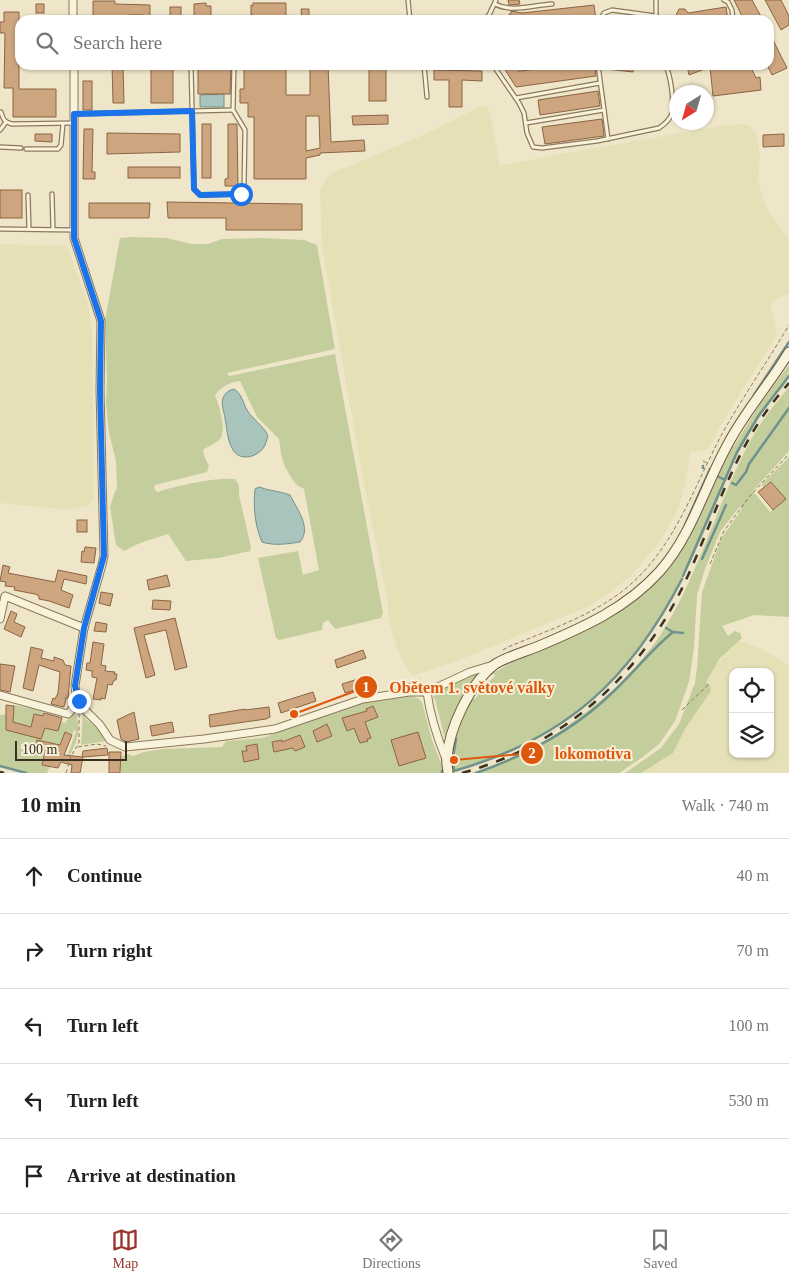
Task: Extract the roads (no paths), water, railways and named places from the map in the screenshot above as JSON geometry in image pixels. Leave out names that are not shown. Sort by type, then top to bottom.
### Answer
[{"type":"street","points":[[73,0],[73,15]]},
{"type":"street","points":[[74,70],[74,238],[101,321],[100,390],[104,556],[84,628],[75,686],[79,701],[100,725],[110,740],[125,747],[204,740],[275,729],[363,699],[409,692],[427,692],[470,672],[496,664],[593,622],[638,593],[672,556],[686,533],[728,444],[789,352]]},
{"type":"street","points":[[0,619],[2,595],[84,628]]},
{"type":"street","points":[[446,759],[455,724],[467,697],[483,675],[496,664]]},
{"type":"street","points":[[427,692],[429,707],[438,741],[446,759],[448,773]]},
{"type":"street","points":[[0,694],[68,714],[79,701]]},
{"type":"lane","points":[[408,0],[410,15]]},
{"type":"lane","points":[[656,0],[656,15]]},
{"type":"lane","points":[[724,0],[728,2],[732,15]]},
{"type":"lane","points":[[489,15],[495,2],[503,8],[552,4]]},
{"type":"lane","points":[[603,15],[612,10],[640,15]]},
{"type":"lane","points":[[191,70],[194,189],[200,195],[241,194],[244,190],[245,130],[233,110],[234,70]]},
{"type":"lane","points":[[424,70],[427,97]]},
{"type":"lane","points":[[497,70],[524,113],[527,133],[533,146],[542,148],[608,139],[659,128],[666,123],[672,113],[668,70]]},
{"type":"lane","points":[[599,70],[608,139]]},
{"type":"lane","points":[[516,98],[600,83]]},
{"type":"lane","points":[[74,114],[233,110]]},
{"type":"lane","points":[[526,123],[604,110]]},
{"type":"lane","points":[[1,112],[2,118],[6,122],[21,124],[74,123]]},
{"type":"lane","points":[[0,130],[6,122]]},
{"type":"lane","points":[[26,149],[58,149],[62,145],[63,124]]},
{"type":"lane","points":[[0,147],[21,148]]},
{"type":"lane","points":[[52,194],[52,229]]},
{"type":"lane","points":[[28,195],[29,229]]},
{"type":"lane","points":[[0,229],[74,230]]},
{"type":"water","points":[[224,94],[224,107],[200,107],[200,95]]},
{"type":"water","points":[[234,389],[241,396],[249,414],[264,429],[268,436],[261,451],[248,457],[243,457],[235,452],[229,441],[222,400],[226,393]]},
{"type":"water","points":[[259,487],[290,495],[304,525],[303,537],[300,542],[276,544],[262,542],[254,509],[255,489]]},
{"type":"waterway","points":[[754,395],[789,342]]},
{"type":"waterway","points":[[683,576],[737,452],[759,415],[789,376]]},
{"type":"waterway","points":[[732,483],[736,485],[746,472],[749,464],[789,408]]},
{"type":"waterway","points":[[685,525],[710,469]]},
{"type":"waterway","points":[[717,476],[725,480]]},
{"type":"waterway","points":[[702,559],[726,505]]},
{"type":"waterway","points":[[456,739],[453,757],[454,771],[494,758],[530,742],[562,723],[617,676],[662,615],[682,579]]},
{"type":"waterway","points":[[666,628],[673,632],[683,633]]},
{"type":"waterway","points":[[476,773],[513,758],[566,730],[598,706],[673,632]]},
{"type":"waterway","points":[[0,766],[26,773]]},
{"type":"railway","points":[[462,773],[499,761],[566,725],[595,702],[647,646],[668,614],[686,580],[725,488],[751,435],[764,414],[789,383]]},
{"type":"railway","points":[[0,772],[4,773]]},
{"type":"place","name":"Obětem 1. světové války","points":[[294,714]]},
{"type":"place","name":"lokomotiva","points":[[454,760]]}]
